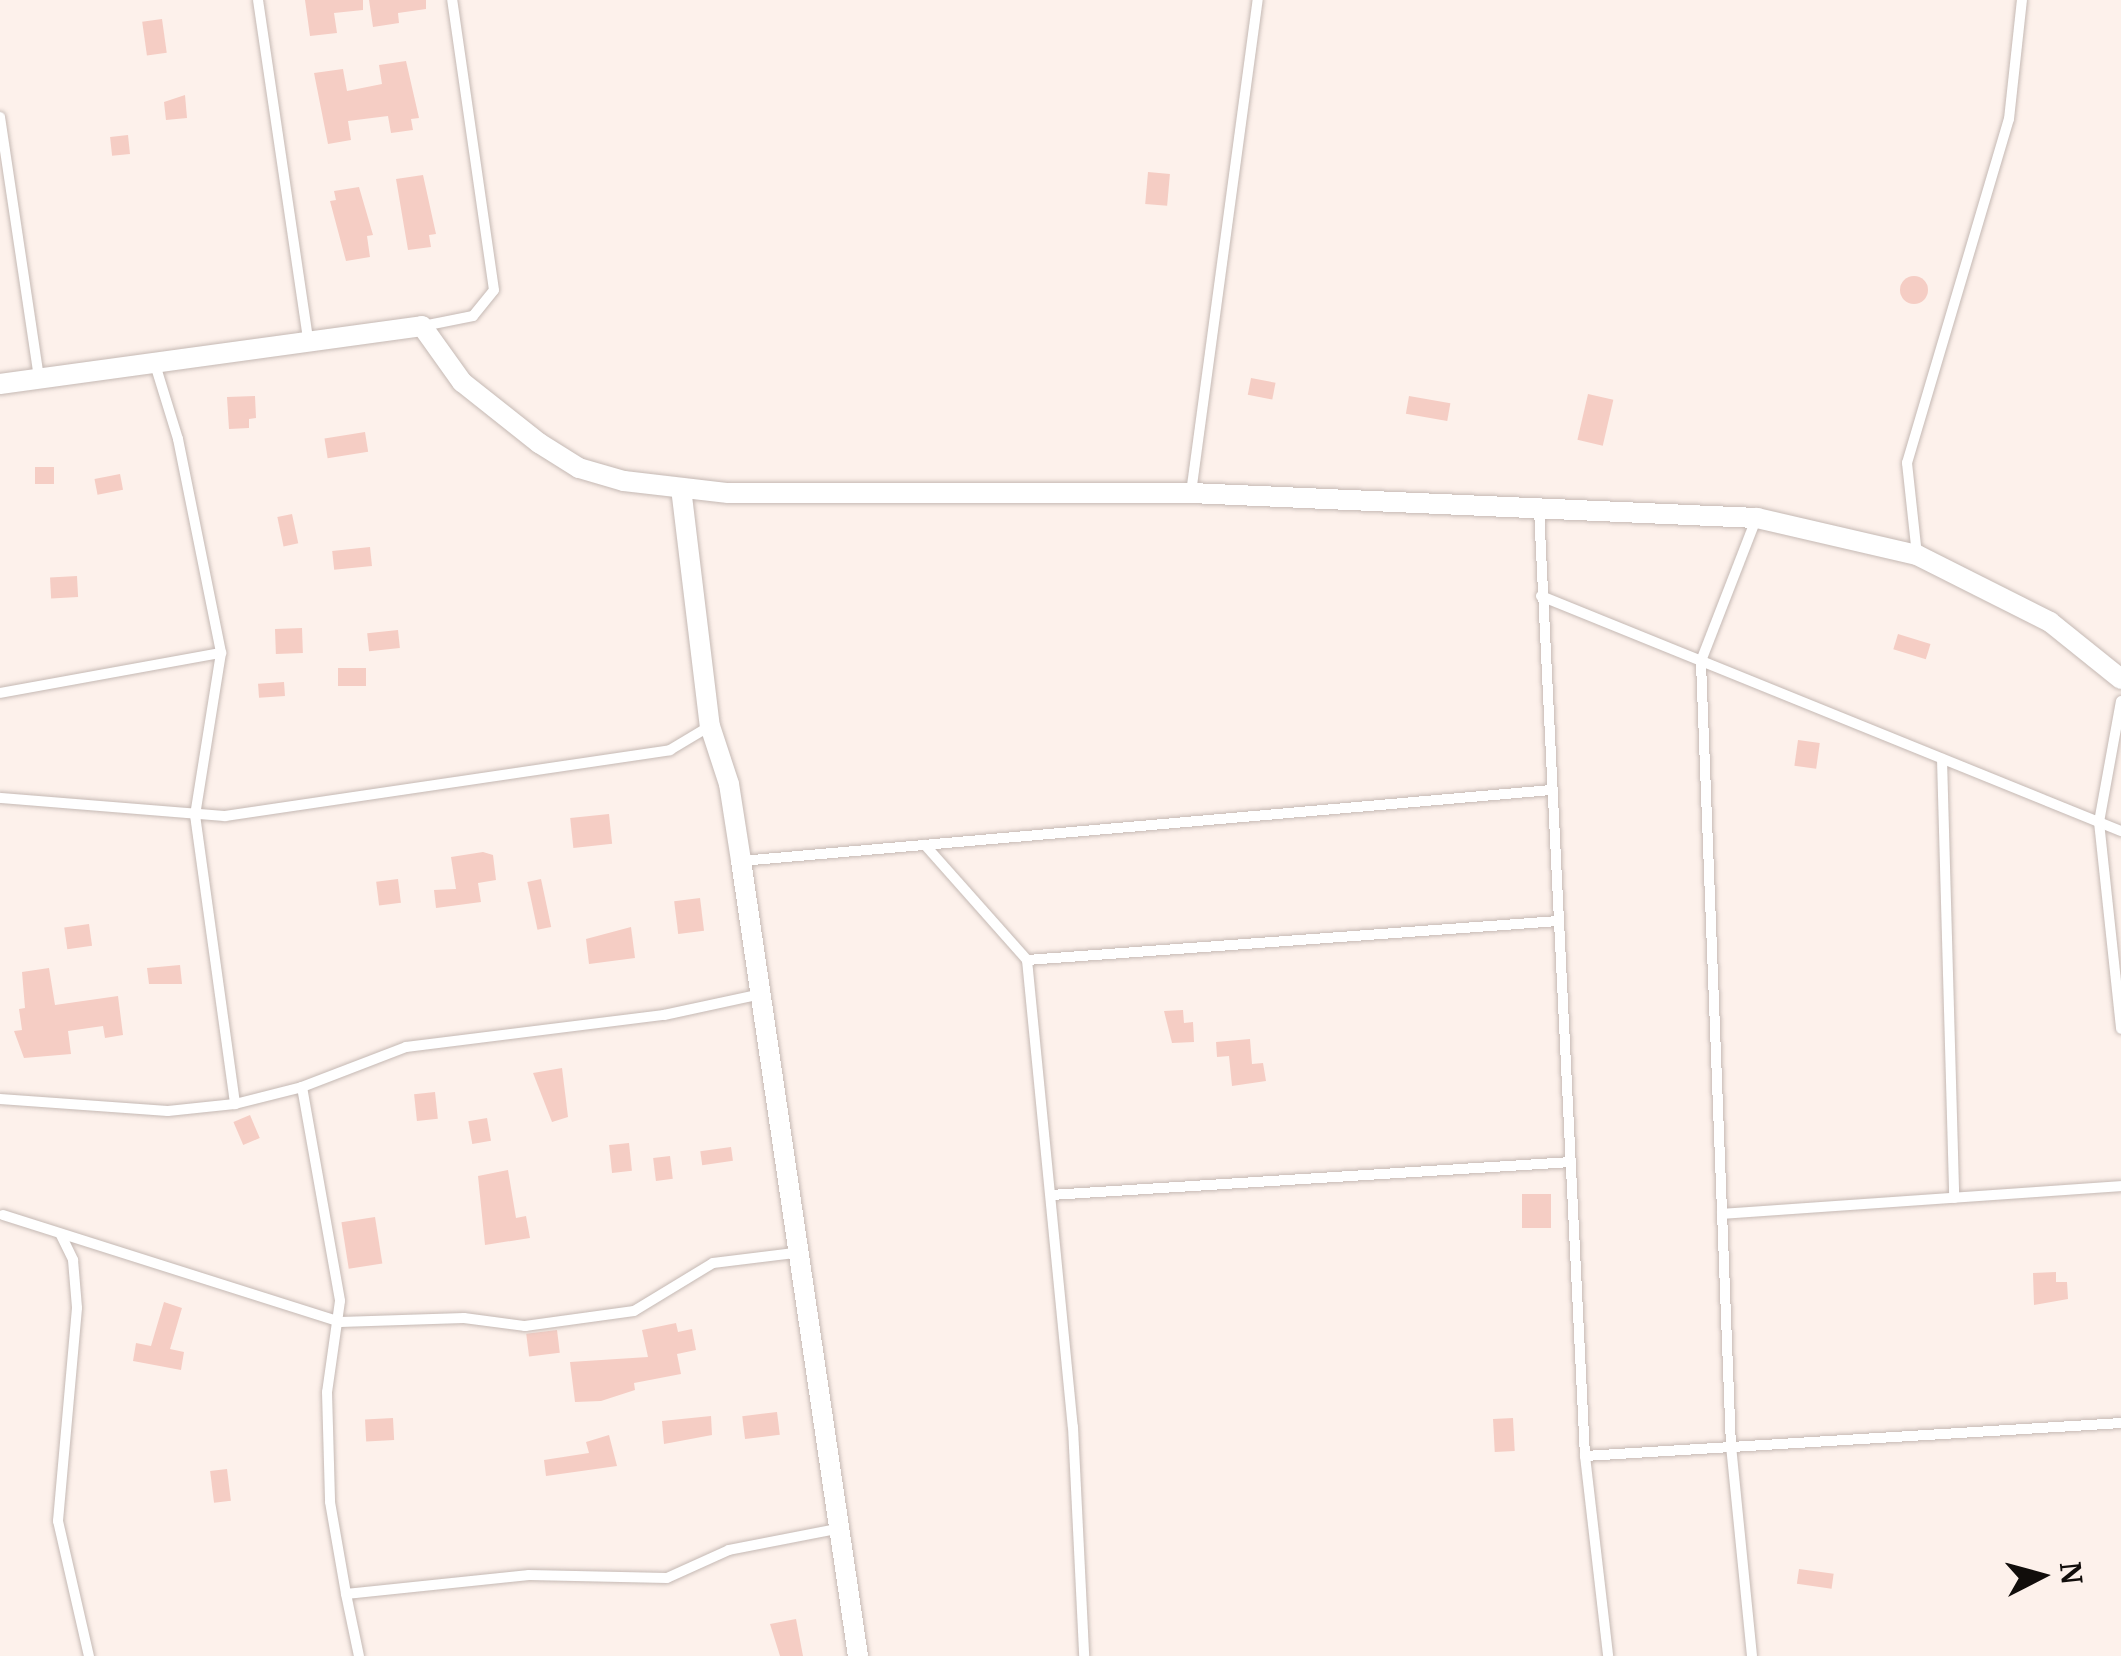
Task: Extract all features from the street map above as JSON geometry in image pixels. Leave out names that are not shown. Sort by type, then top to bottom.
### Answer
[{"type":"street","points":[[0,384],[308,337],[422,326],[462,382],[566,459],[624,481],[681,488],[902,498],[1191,493],[1757,518],[1917,554],[2050,622],[2121,678]]},
{"type":"street","points":[[681,488],[710,726],[729,784],[742,861],[794,1253],[858,1656]]},
{"type":"lane","points":[[258,0],[308,337]]},
{"type":"lane","points":[[422,326],[473,316],[494,290],[452,0]]},
{"type":"lane","points":[[1191,493],[1258,0]]},
{"type":"lane","points":[[1917,554],[1907,463],[2009,119],[2022,0]]},
{"type":"lane","points":[[0,118],[39,378]]},
{"type":"lane","points":[[154,360],[178,439],[222,654],[195,814],[234,1104]]},
{"type":"lane","points":[[1540,509],[1586,1456],[1608,1656]]},
{"type":"lane","points":[[1752,1656],[1731,1447],[1700,660],[1757,518]]},
{"type":"lane","points":[[1542,596],[2121,832]]},
{"type":"lane","points":[[0,693],[222,654]]},
{"type":"lane","points":[[2121,700],[2099,822],[2121,1029]]},
{"type":"lane","points":[[0,798],[195,814],[258,812],[670,750],[710,726]]},
{"type":"lane","points":[[1942,759],[1954,1198]]},
{"type":"lane","points":[[742,861],[1551,790]]},
{"type":"lane","points":[[925,844],[1027,960],[1074,1427],[1084,1656]]},
{"type":"lane","points":[[1027,960],[1558,921]]},
{"type":"lane","points":[[0,1100],[168,1111],[234,1104],[302,1087],[406,1047],[664,1015],[762,994]]},
{"type":"lane","points":[[302,1087],[340,1322],[328,1392],[330,1502],[359,1656]]},
{"type":"lane","points":[[1052,1194],[1571,1162]]},
{"type":"lane","points":[[1722,1214],[2121,1186]]},
{"type":"lane","points":[[0,1199],[2,1216],[340,1322],[464,1318],[526,1326],[634,1311],[713,1263],[794,1253]]},
{"type":"lane","points":[[61,1235],[73,1260],[76,1308],[58,1521],[89,1656]]},
{"type":"lane","points":[[1586,1456],[2121,1423]]},
{"type":"lane","points":[[346,1594],[529,1575],[667,1578],[730,1550],[836,1529]]},
{"type":"building","points":[[305,0],[363,0],[363,10],[334,13],[337,33],[310,36]]},
{"type":"building","points":[[369,0],[426,0],[426,9],[398,13],[399,23],[373,27]]},
{"type":"building","points":[[162,19],[167,53],[147,55],[142,22]]},
{"type":"building","points":[[406,61],[419,118],[411,119],[413,130],[391,133],[388,116],[348,121],[351,140],[328,144],[314,73],[343,69],[347,91],[382,84],[379,65]]},
{"type":"building","points":[[185,95],[187,118],[166,120],[164,102]]},
{"type":"building","points":[[128,135],[130,154],[112,156],[110,137]]},
{"type":"building","points":[[1148,172],[1170,174],[1167,206],[1145,204]]},
{"type":"building","points":[[423,175],[436,234],[429,235],[431,247],[408,250],[396,179]]},
{"type":"building","points":[[359,187],[373,235],[367,236],[370,257],[346,261],[330,201],[336,200],[334,191]]},
{"type":"building","points":[[1914,276],[1924,280],[1928,290],[1924,300],[1914,304],[1904,300],[1900,290],[1904,280]]},
{"type":"building","points":[[1251,378],[1276,383],[1272,399],[1248,395]]},
{"type":"building","points":[[1588,394],[1613,400],[1603,446],[1577,440]]},
{"type":"building","points":[[255,396],[256,418],[249,419],[249,428],[229,429],[227,397]]},
{"type":"building","points":[[1409,396],[1450,403],[1447,421],[1406,414]]},
{"type":"building","points":[[365,432],[368,452],[328,458],[325,438]]},
{"type":"building","points":[[35,467],[54,467],[54,484],[35,484]]},
{"type":"building","points":[[120,474],[123,490],[98,495],[94,479]]},
{"type":"building","points":[[292,514],[298,543],[284,546],[277,517]]},
{"type":"building","points":[[370,547],[372,566],[334,570],[332,551]]},
{"type":"building","points":[[77,576],[78,597],[51,598],[50,577]]},
{"type":"building","points":[[302,628],[303,653],[276,654],[275,629]]},
{"type":"building","points":[[398,630],[400,648],[369,651],[367,633]]},
{"type":"building","points":[[1898,634],[1931,644],[1926,659],[1893,649]]},
{"type":"building","points":[[338,668],[366,668],[366,686],[338,686]]},
{"type":"building","points":[[284,682],[285,696],[259,698],[258,684]]},
{"type":"building","points":[[1798,740],[1820,743],[1816,769],[1794,766]]},
{"type":"building","points":[[609,814],[612,844],[573,848],[570,818]]},
{"type":"building","points":[[483,852],[493,855],[496,880],[478,883],[481,902],[436,908],[434,890],[456,889],[451,857]]},
{"type":"building","points":[[398,879],[401,903],[379,906],[376,882]]},
{"type":"building","points":[[541,879],[551,927],[537,930],[527,882]]},
{"type":"building","points":[[700,898],[704,931],[678,934],[674,901]]},
{"type":"building","points":[[89,924],[92,946],[67,949],[64,927]]},
{"type":"building","points":[[631,927],[635,958],[589,964],[586,939]]},
{"type":"building","points":[[180,965],[182,984],[149,984],[147,968]]},
{"type":"building","points":[[49,968],[55,1005],[118,996],[123,1035],[105,1038],[103,1026],[68,1031],[71,1054],[24,1058],[14,1031],[22,1030],[19,1009],[25,1008],[22,972]]},
{"type":"building","points":[[1183,1010],[1184,1023],[1193,1022],[1194,1042],[1172,1043],[1164,1011]]},
{"type":"building","points":[[1250,1039],[1252,1064],[1263,1063],[1266,1081],[1232,1086],[1229,1056],[1217,1057],[1216,1042]]},
{"type":"building","points":[[562,1068],[568,1117],[552,1122],[533,1073]]},
{"type":"building","points":[[435,1092],[438,1119],[417,1121],[414,1094]]},
{"type":"building","points":[[250,1115],[260,1138],[243,1145],[233,1122]]},
{"type":"building","points":[[487,1118],[491,1141],[472,1144],[468,1121]]},
{"type":"building","points":[[629,1143],[632,1171],[612,1173],[609,1145]]},
{"type":"building","points":[[731,1147],[733,1161],[702,1165],[700,1151]]},
{"type":"building","points":[[670,1156],[673,1179],[656,1181],[653,1158]]},
{"type":"building","points":[[508,1170],[516,1218],[526,1216],[530,1238],[485,1245],[478,1176]]},
{"type":"building","points":[[1522,1194],[1551,1194],[1551,1228],[1522,1228]]},
{"type":"building","points":[[375,1217],[382,1263],[349,1269],[341,1222]]},
{"type":"building","points":[[2056,1272],[2056,1282],[2067,1282],[2068,1299],[2034,1305],[2033,1273]]},
{"type":"building","points":[[164,1302],[182,1308],[170,1349],[184,1352],[181,1370],[133,1361],[136,1343],[151,1346]]},
{"type":"building","points":[[676,1323],[678,1332],[692,1329],[696,1350],[677,1354],[681,1374],[634,1383],[635,1390],[601,1401],[575,1402],[570,1362],[648,1357],[642,1330]]},
{"type":"building","points":[[557,1330],[560,1353],[529,1357],[526,1334]]},
{"type":"building","points":[[777,1412],[780,1435],[745,1439],[742,1416]]},
{"type":"building","points":[[711,1416],[712,1435],[664,1444],[662,1421]]},
{"type":"building","points":[[393,1418],[394,1440],[366,1441],[365,1419]]},
{"type":"building","points":[[1513,1418],[1515,1451],[1495,1452],[1493,1419]]},
{"type":"building","points":[[609,1435],[617,1466],[546,1476],[544,1460],[589,1453],[586,1442]]},
{"type":"building","points":[[227,1469],[231,1501],[214,1503],[210,1471]]},
{"type":"building","points":[[1799,1569],[1834,1574],[1832,1589],[1797,1584]]},
{"type":"building","points":[[796,1619],[803,1656],[780,1656],[770,1624]]}]
